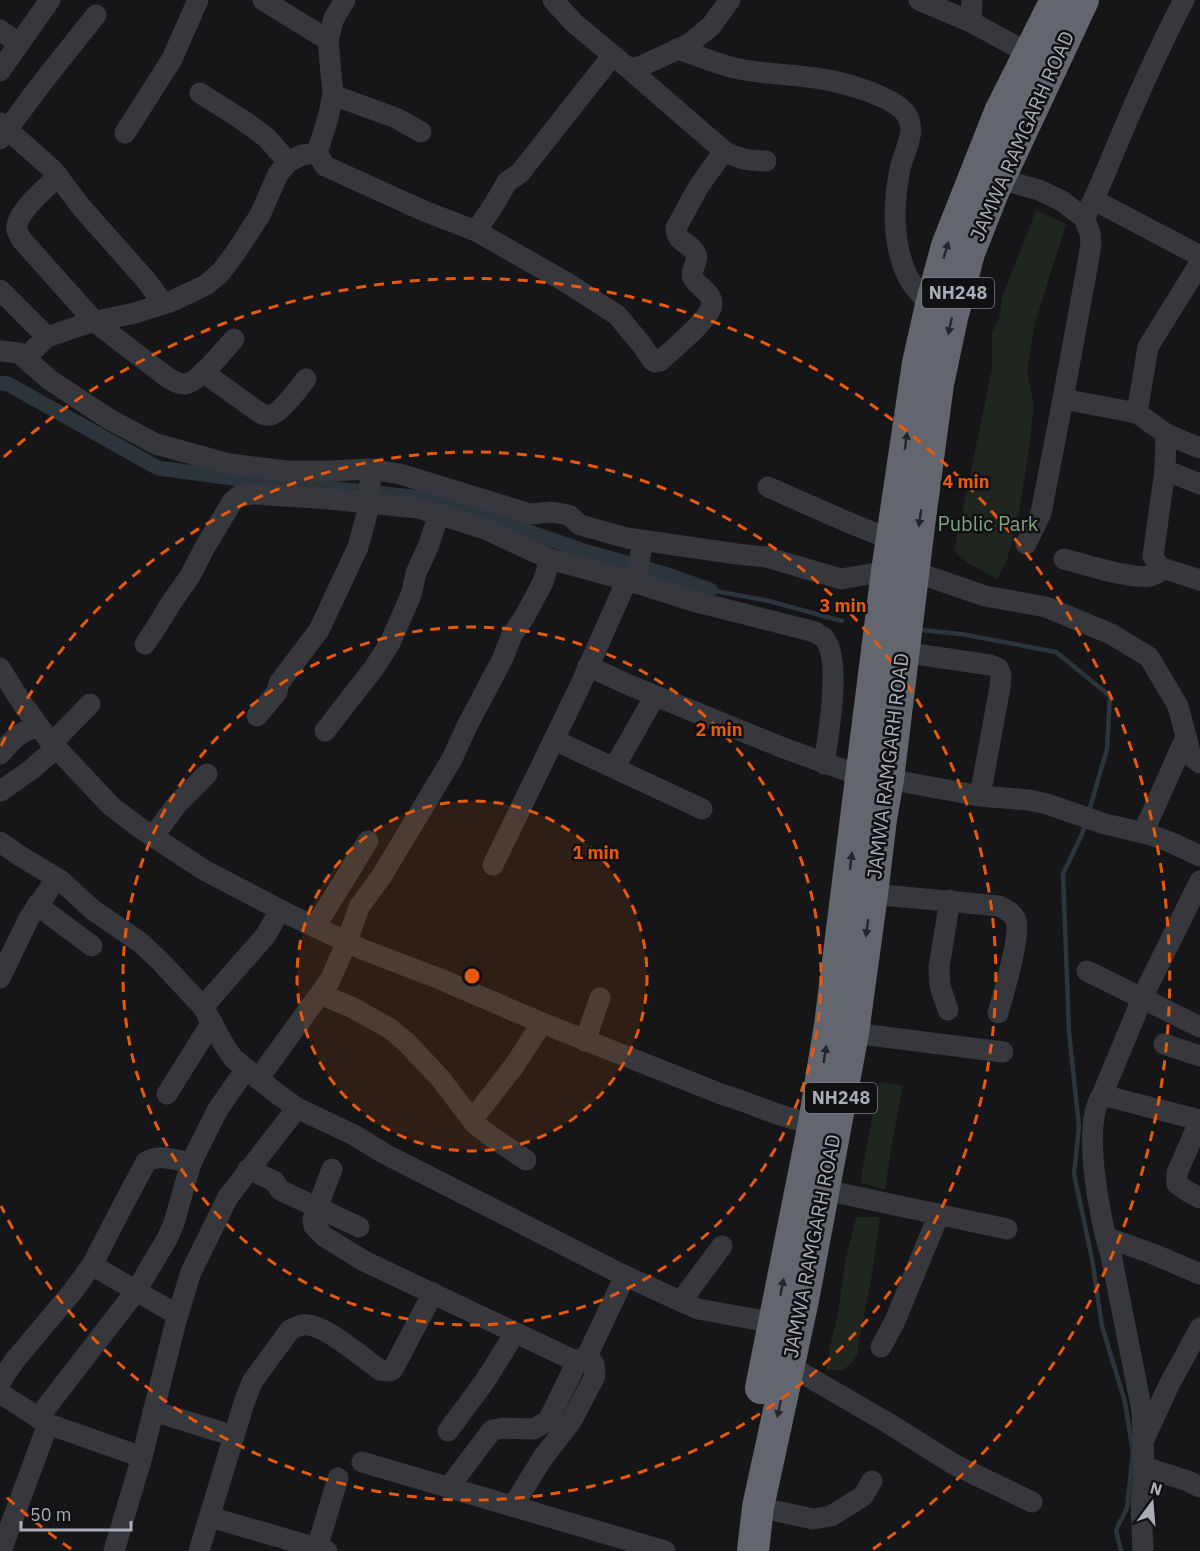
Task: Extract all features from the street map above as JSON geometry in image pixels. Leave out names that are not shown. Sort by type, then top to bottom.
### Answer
[{"type":"highway","name":"JAMWA RAMGARH ROAD","points":[[753,1551],[758,1507],[803,1300],[813,1187],[814,1124],[875,777],[895,645],[899,571],[952,318],[988,185],[1000,112],[1056,0]]},
{"type":"highway","name":"JAMWA RAMGARH ROAD","points":[[899,571],[892,540],[918,363],[947,246],[988,185],[1083,0]]},
{"type":"highway","name":"JAMWA RAMGARH ROAD","points":[[732,1551],[748,1449],[775,1323],[853,1033],[881,819],[875,777]]},
{"type":"street","points":[[0,71],[50,0]]},
{"type":"street","points":[[125,133],[172,59],[198,0]]},
{"type":"street","points":[[263,0],[328,40]]},
{"type":"street","points":[[345,0],[334,18],[328,40],[333,95],[317,153],[325,166],[424,211],[476,231],[569,284],[617,315],[655,362],[660,361],[699,325],[711,309],[710,295],[692,275],[697,259],[695,252],[679,238],[676,228],[699,186],[724,151]]},
{"type":"street","points":[[553,0],[574,23],[724,151],[750,161],[766,161]]},
{"type":"street","points":[[620,61],[637,68],[689,44],[711,26],[730,0]]},
{"type":"street","points":[[919,0],[971,22],[1030,54]]},
{"type":"street","points":[[971,22],[972,0]]},
{"type":"street","points":[[1084,219],[1168,30],[1184,0]]},
{"type":"street","points":[[96,15],[3,131],[53,170],[82,208],[164,303]]},
{"type":"street","points":[[0,30],[19,44]]},
{"type":"street","points":[[677,49],[734,68],[817,78],[854,87],[883,97],[903,110],[909,120],[911,131],[900,170],[896,201],[899,255],[909,279],[931,305]]},
{"type":"street","points":[[476,231],[507,182],[520,173],[620,61]]},
{"type":"street","points":[[200,93],[267,138],[288,162]]},
{"type":"street","points":[[333,95],[396,118],[421,132]]},
{"type":"street","points":[[25,358],[47,338],[95,322],[135,313],[206,285],[221,272],[236,252],[260,215],[278,174],[288,162],[317,153]]},
{"type":"street","points":[[58,176],[21,214],[17,230],[21,240],[95,322],[168,378],[180,384],[187,384],[198,378],[234,339]]},
{"type":"street","points":[[988,185],[1039,190],[1062,201],[1084,219],[1090,233],[1091,244],[1041,513],[1026,544]]},
{"type":"street","points":[[1094,200],[1200,256]]},
{"type":"street","points":[[1137,413],[1148,347],[1200,263]]},
{"type":"street","points":[[0,290],[47,338]]},
{"type":"street","points":[[0,351],[19,353],[50,380],[109,419],[156,444],[240,466],[286,471],[329,471],[371,486],[418,508],[485,529],[550,559],[815,632],[823,637],[832,657],[832,707],[824,764]]},
{"type":"street","points":[[203,372],[266,416],[273,415],[306,379]]},
{"type":"street","points":[[1063,399],[1137,413],[1166,434],[1200,448]]},
{"type":"street","points":[[1166,434],[1165,470],[1154,556],[1159,567],[1200,580]]},
{"type":"street","points":[[1165,470],[1200,484]]},
{"type":"street","points":[[145,644],[190,576],[232,502],[239,496],[371,486],[400,474],[530,514],[551,512],[569,514],[580,525],[642,548],[766,557],[841,579],[899,571],[985,596],[1046,607],[1111,634],[1149,657],[1178,706],[1191,756],[1200,763]]},
{"type":"street","points":[[257,716],[277,692],[279,683],[319,630],[358,547],[371,486]]},
{"type":"street","points":[[768,487],[892,540]]},
{"type":"street","points":[[325,731],[390,644],[411,595],[416,573],[440,514]]},
{"type":"street","points":[[493,865],[588,666],[633,580],[642,548]]},
{"type":"street","points":[[1,1551],[43,1421],[136,1292],[167,1239],[174,1223],[191,1163],[218,1109],[252,1074],[330,980],[359,907],[381,877],[452,759],[502,660],[512,635],[543,582],[550,559]]},
{"type":"street","points":[[1064,559],[1141,577],[1153,576],[1163,569]]},
{"type":"street","points":[[895,645],[999,668],[1000,687],[980,796]]},
{"type":"street","points":[[588,666],[655,696],[824,764],[875,777],[980,796],[1029,800],[1047,804],[1105,824],[1170,842],[1200,856]]},
{"type":"street","points":[[0,668],[38,726],[111,806],[204,870],[347,942],[585,1041],[721,1094],[798,1121],[814,1124]]},
{"type":"street","points":[[614,768],[655,696]]},
{"type":"street","points":[[1,791],[32,769],[90,704]]},
{"type":"street","points":[[0,754],[21,732],[38,726]]},
{"type":"street","points":[[1143,833],[1186,737]]},
{"type":"street","points":[[554,740],[702,809]]},
{"type":"street","points":[[153,837],[177,804],[207,774]]},
{"type":"street","points":[[315,927],[368,841]]},
{"type":"street","points":[[0,842],[57,878],[93,910],[141,943],[207,1014],[233,1058],[276,1094],[297,1108],[354,1135],[395,1159],[626,1276],[698,1309],[775,1323]]},
{"type":"street","points":[[0,978],[29,918],[57,878]]},
{"type":"street","points":[[1143,1551],[1142,1411],[1098,1200],[1092,1144],[1098,1101],[1142,999],[1200,880]]},
{"type":"street","points":[[872,894],[999,906],[1011,913],[1016,920],[1017,934],[998,1012]]},
{"type":"street","points":[[948,1010],[940,986],[939,967],[950,900]]},
{"type":"street","points":[[38,905],[92,946]]},
{"type":"street","points":[[167,1094],[207,1014],[266,935],[280,910]]},
{"type":"street","points":[[1087,971],[1200,1027]]},
{"type":"street","points":[[320,993],[389,1028],[406,1042],[440,1078],[472,1120],[526,1160]]},
{"type":"street","points":[[585,1041],[600,998]]},
{"type":"street","points":[[472,1120],[514,1066],[542,1023]]},
{"type":"street","points":[[853,1033],[1003,1052]]},
{"type":"street","points":[[1164,1044],[1200,1056]]},
{"type":"street","points":[[1102,1095],[1200,1120],[1176,1180],[1177,1184],[1186,1191],[1200,1198]]},
{"type":"street","points":[[114,1551],[191,1272],[228,1197],[297,1108]]},
{"type":"street","points":[[0,1382],[15,1360],[66,1300],[92,1265],[146,1162],[158,1157],[191,1163]]},
{"type":"street","points":[[248,1169],[274,1181],[280,1190],[360,1227]]},
{"type":"street","points":[[332,1169],[314,1219],[314,1226],[325,1237],[364,1261],[515,1333],[571,1359],[583,1358],[594,1364],[595,1376],[572,1420],[542,1459],[513,1506]]},
{"type":"street","points":[[813,1187],[1007,1229]]},
{"type":"street","points":[[881,1347],[895,1321],[939,1215]]},
{"type":"street","points":[[1106,1237],[1200,1274]]},
{"type":"street","points":[[681,1301],[722,1246]]},
{"type":"street","points":[[92,1265],[178,1315]]},
{"type":"street","points":[[449,1487],[492,1430],[534,1429],[548,1421],[626,1276]]},
{"type":"street","points":[[199,1551],[252,1382],[290,1330],[307,1325],[316,1327],[330,1334],[380,1370],[389,1371],[393,1369],[433,1293]]},
{"type":"street","points":[[1144,1440],[1169,1385],[1200,1328]]},
{"type":"street","points":[[448,1431],[485,1381],[515,1333]]},
{"type":"street","points":[[788,1365],[955,1465],[1032,1502]]},
{"type":"street","points":[[0,1394],[43,1421],[141,1457]]},
{"type":"street","points":[[153,1411],[234,1436]]},
{"type":"street","points":[[362,1462],[665,1551]]},
{"type":"street","points":[[1144,1467],[1199,1485]]},
{"type":"street","points":[[210,1517],[322,1550],[338,1478]]},
{"type":"street","points":[[758,1507],[813,1519],[831,1516],[863,1496],[872,1481]]},
{"type":"green space","name":"Public Park","points":[[1036,210],[1066,224],[1035,323],[1027,372],[1034,406],[1028,456],[1017,524],[1007,560],[997,579],[968,563],[954,551],[992,369],[992,332],[999,319],[1002,298]]},
{"type":"green space","points":[[879,1082],[903,1086],[885,1190],[862,1183],[861,1177]]},
{"type":"green space","points":[[856,1217],[880,1217],[858,1355],[844,1370],[826,1370],[838,1313],[845,1263]]},
{"type":"waterway","points":[[0,383],[8,384],[158,468],[423,498],[710,590]]},
{"type":"waterway","points":[[710,590],[769,601],[842,621]]},
{"type":"waterway","points":[[921,630],[961,634],[1056,652],[1110,696],[1107,749],[1089,811]]},
{"type":"waterway","points":[[1086,822],[1063,874],[1069,1032],[1079,1127],[1074,1174],[1092,1259],[1102,1326],[1125,1402],[1133,1453],[1127,1508],[1116,1530],[1121,1551]]}]
